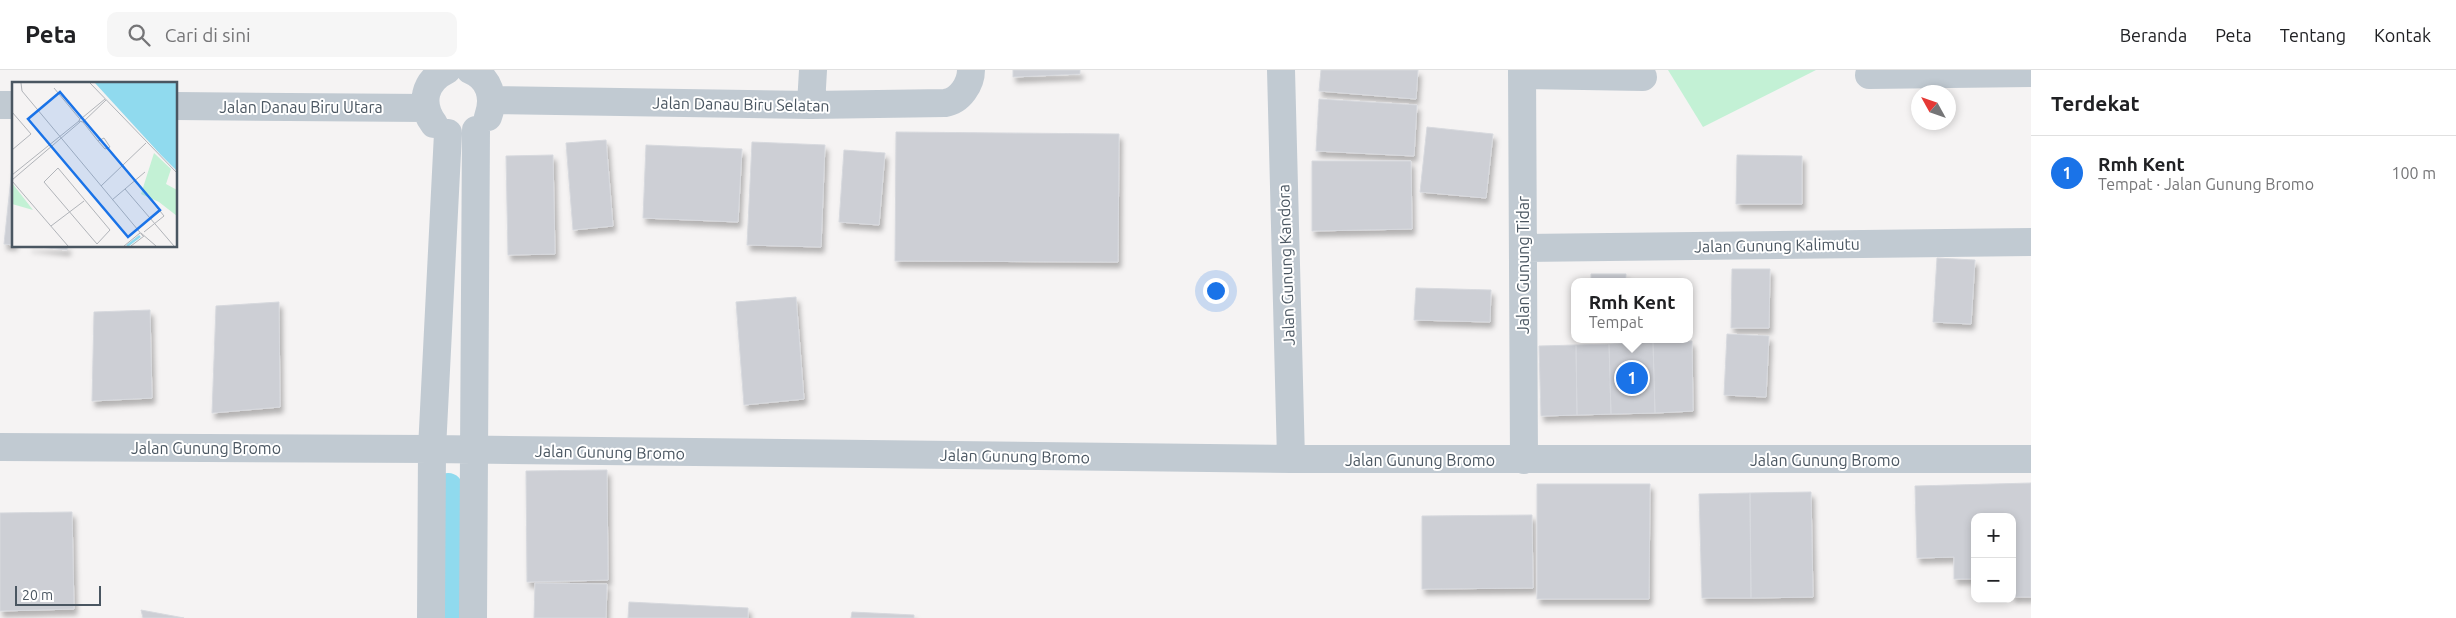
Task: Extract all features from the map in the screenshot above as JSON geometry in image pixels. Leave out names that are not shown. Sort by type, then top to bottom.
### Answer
[{"type":"street","points":[[811,105],[813,70]]},
{"type":"street","name":"Jalan Danau Biru Selatan","points":[[492,100],[811,105],[950,103],[963,92],[971,76],[971,70]]},
{"type":"street","name":"Jalan Gunung Kandora","points":[[1281,70],[1291,459]]},
{"type":"street","points":[[456,71],[486,83],[492,100],[488,117],[476,130],[462,134],[448,133],[433,124],[425,108],[427,89],[456,71]]},
{"type":"street","points":[[1522,72],[1642,76]]},
{"type":"street","name":"Jalan Gunung Tidar","points":[[1522,72],[1524,460]]},
{"type":"street","points":[[1869,76],[2031,74]]},
{"type":"street","name":"Jalan Danau Biru Utara","points":[[178,106],[425,108]]},
{"type":"street","points":[[473,618],[476,130]]},
{"type":"street","points":[[431,618],[432,449],[448,133]]},
{"type":"street","name":"Jalan Gunung Kalimutu","points":[[1523,248],[2031,242]]},
{"type":"street","name":"Jalan Gunung Bromo","points":[[0,447],[432,449],[1291,459],[2031,459]]},
{"type":"green space","points":[[1668,70],[1816,70],[1703,127]]},
{"type":"building","points":[[1013,70],[1080,70],[1080,74],[1013,77]]},
{"type":"building","points":[[1321,70],[1418,70],[1416,99],[1319,91]]},
{"type":"building","points":[[1319,99],[1417,105],[1414,156],[1316,151]]},
{"type":"building","points":[[1427,127],[1493,134],[1486,198],[1420,192]]},
{"type":"building","points":[[896,132],[1119,134],[1118,262],[895,261]]},
{"type":"building","points":[[606,140],[613,226],[573,230],[566,143]]},
{"type":"building","points":[[752,142],[825,145],[821,247],[747,245]]},
{"type":"building","points":[[646,145],[742,149],[738,222],[643,218]]},
{"type":"building","points":[[844,150],[885,153],[879,225],[839,222]]},
{"type":"building","points":[[553,155],[555,254],[508,255],[506,156]]},
{"type":"building","points":[[1737,155],[1802,156],[1802,204],[1736,204]]},
{"type":"building","points":[[1312,161],[1411,161],[1412,229],[1312,231]]},
{"type":"building","points":[[12,168],[12,245],[4,244]]},
{"type":"building","points":[[48,248],[68,248],[67,250]]},
{"type":"building","points":[[1937,258],[1975,260],[1971,324],[1933,322]]},
{"type":"building","points":[[1732,269],[1770,269],[1769,328],[1731,328]]},
{"type":"building","points":[[1591,274],[1626,274],[1626,278],[1591,278]]},
{"type":"building","points":[[1416,288],[1491,290],[1490,322],[1414,320]]},
{"type":"building","points":[[796,297],[804,399],[744,405],[736,302]]},
{"type":"building","points":[[279,302],[280,407],[212,413],[216,306]]},
{"type":"building","points":[[150,310],[152,398],[92,401],[94,312]]},
{"type":"building","points":[[1727,334],[1769,336],[1766,397],[1724,395]]},
{"type":"building","points":[[1653,343],[1692,343],[1693,411],[1655,413]]},
{"type":"building","points":[[1653,343],[1655,413],[1611,414],[1609,344]]},
{"type":"building","points":[[1609,344],[1611,414],[1577,415],[1576,345]]},
{"type":"building","points":[[1576,345],[1577,415],[1541,416],[1539,346]]},
{"type":"building","points":[[607,470],[608,580],[527,582],[526,471]]},
{"type":"building","points":[[2031,483],[2031,597],[2016,597],[2016,513],[1971,513],[1971,579],[1954,579],[1954,557],[1917,558],[1915,486]]},
{"type":"building","points":[[1537,484],[1650,484],[1649,599],[1537,599]]},
{"type":"building","points":[[1811,492],[1813,597],[1751,598],[1750,493]]},
{"type":"building","points":[[1750,493],[1751,598],[1702,598],[1699,494]]},
{"type":"building","points":[[72,512],[74,609],[0,611],[0,513]]},
{"type":"building","points":[[1532,515],[1533,588],[1422,589],[1422,516]]},
{"type":"building","points":[[535,583],[607,584],[606,618],[534,618]]},
{"type":"building","points":[[629,602],[748,608],[748,618],[628,618]]},
{"type":"building","points":[[141,610],[184,618],[143,618]]},
{"type":"building","points":[[852,612],[914,615],[914,618],[851,618]]},
{"type":"waterway","points":[[446,618],[448,488]]},
{"type":"place","name":"Rmh Kent","points":[[1632,378]]}]
